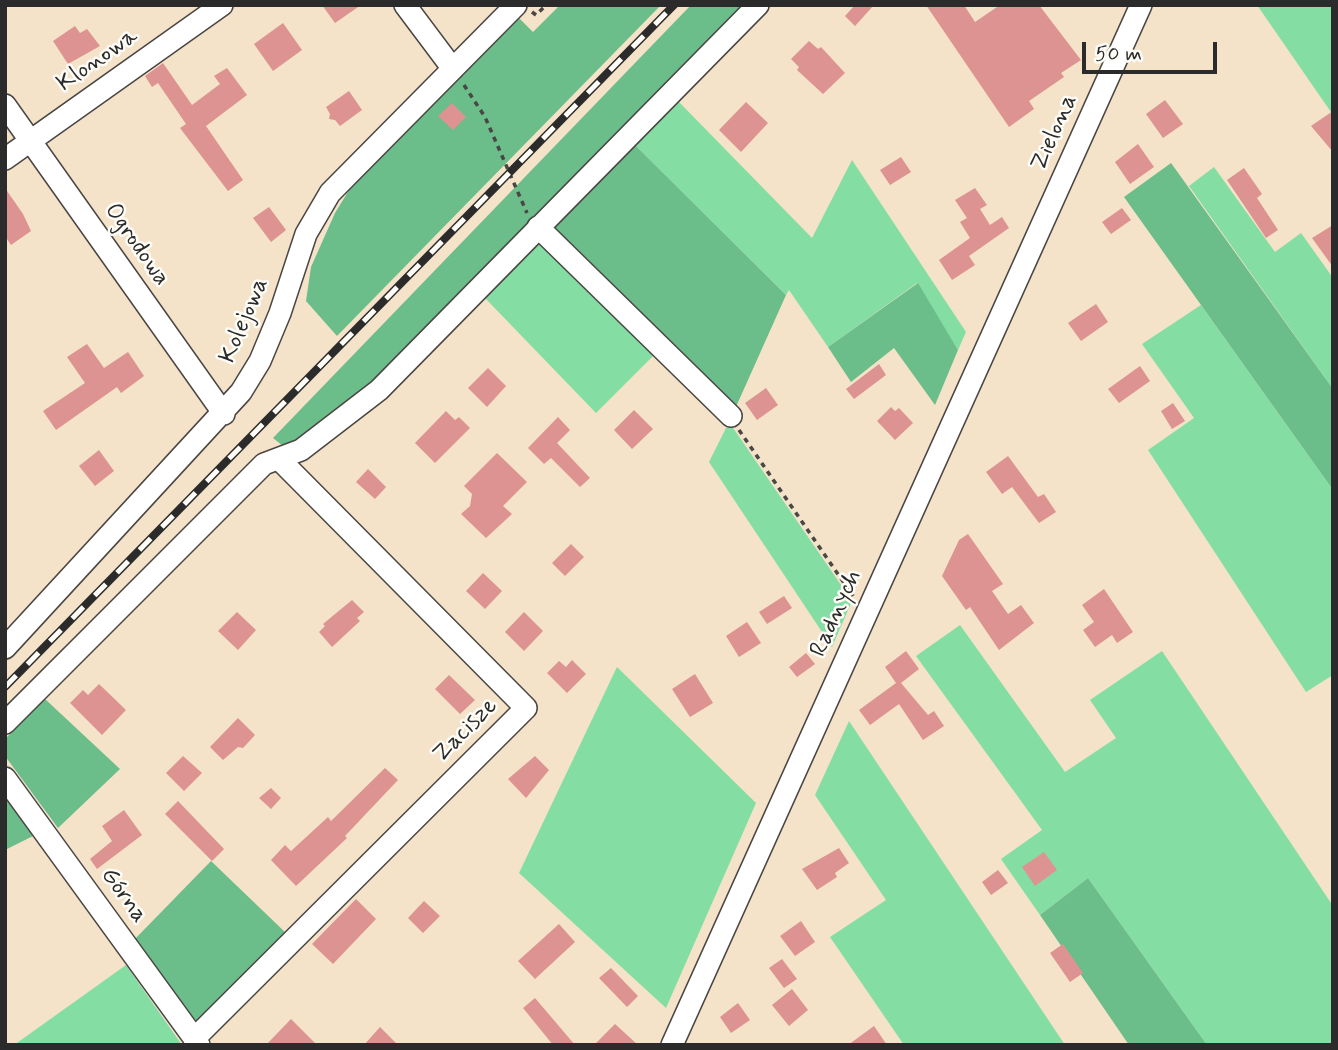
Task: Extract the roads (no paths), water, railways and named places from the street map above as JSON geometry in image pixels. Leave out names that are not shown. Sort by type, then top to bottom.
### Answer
[{"type":"street","name":"Klonowa","points":[[5,159],[222,5]]},
{"type":"street","points":[[405,5],[453,69]]},
{"type":"street","name":"Kolejowa","points":[[5,649],[224,414],[260,361],[306,234],[330,193],[516,5]]},
{"type":"street","points":[[5,723],[264,464],[302,450],[379,390],[758,5]]},
{"type":"street","name":"Zielona","points":[[1051,205],[1141,5]]},
{"type":"street","name":"Ogrodowa","points":[[5,105],[224,414]]},
{"type":"street","name":"Radnych","points":[[672,1045],[1051,205]]},
{"type":"street","points":[[536,229],[735,422]]},
{"type":"street","name":"Zacisze","points":[[196,1042],[526,708],[279,459]]},
{"type":"street","name":"Górna","points":[[5,778],[196,1042]]},
{"type":"railway","points":[[5,687],[674,5]]}]
